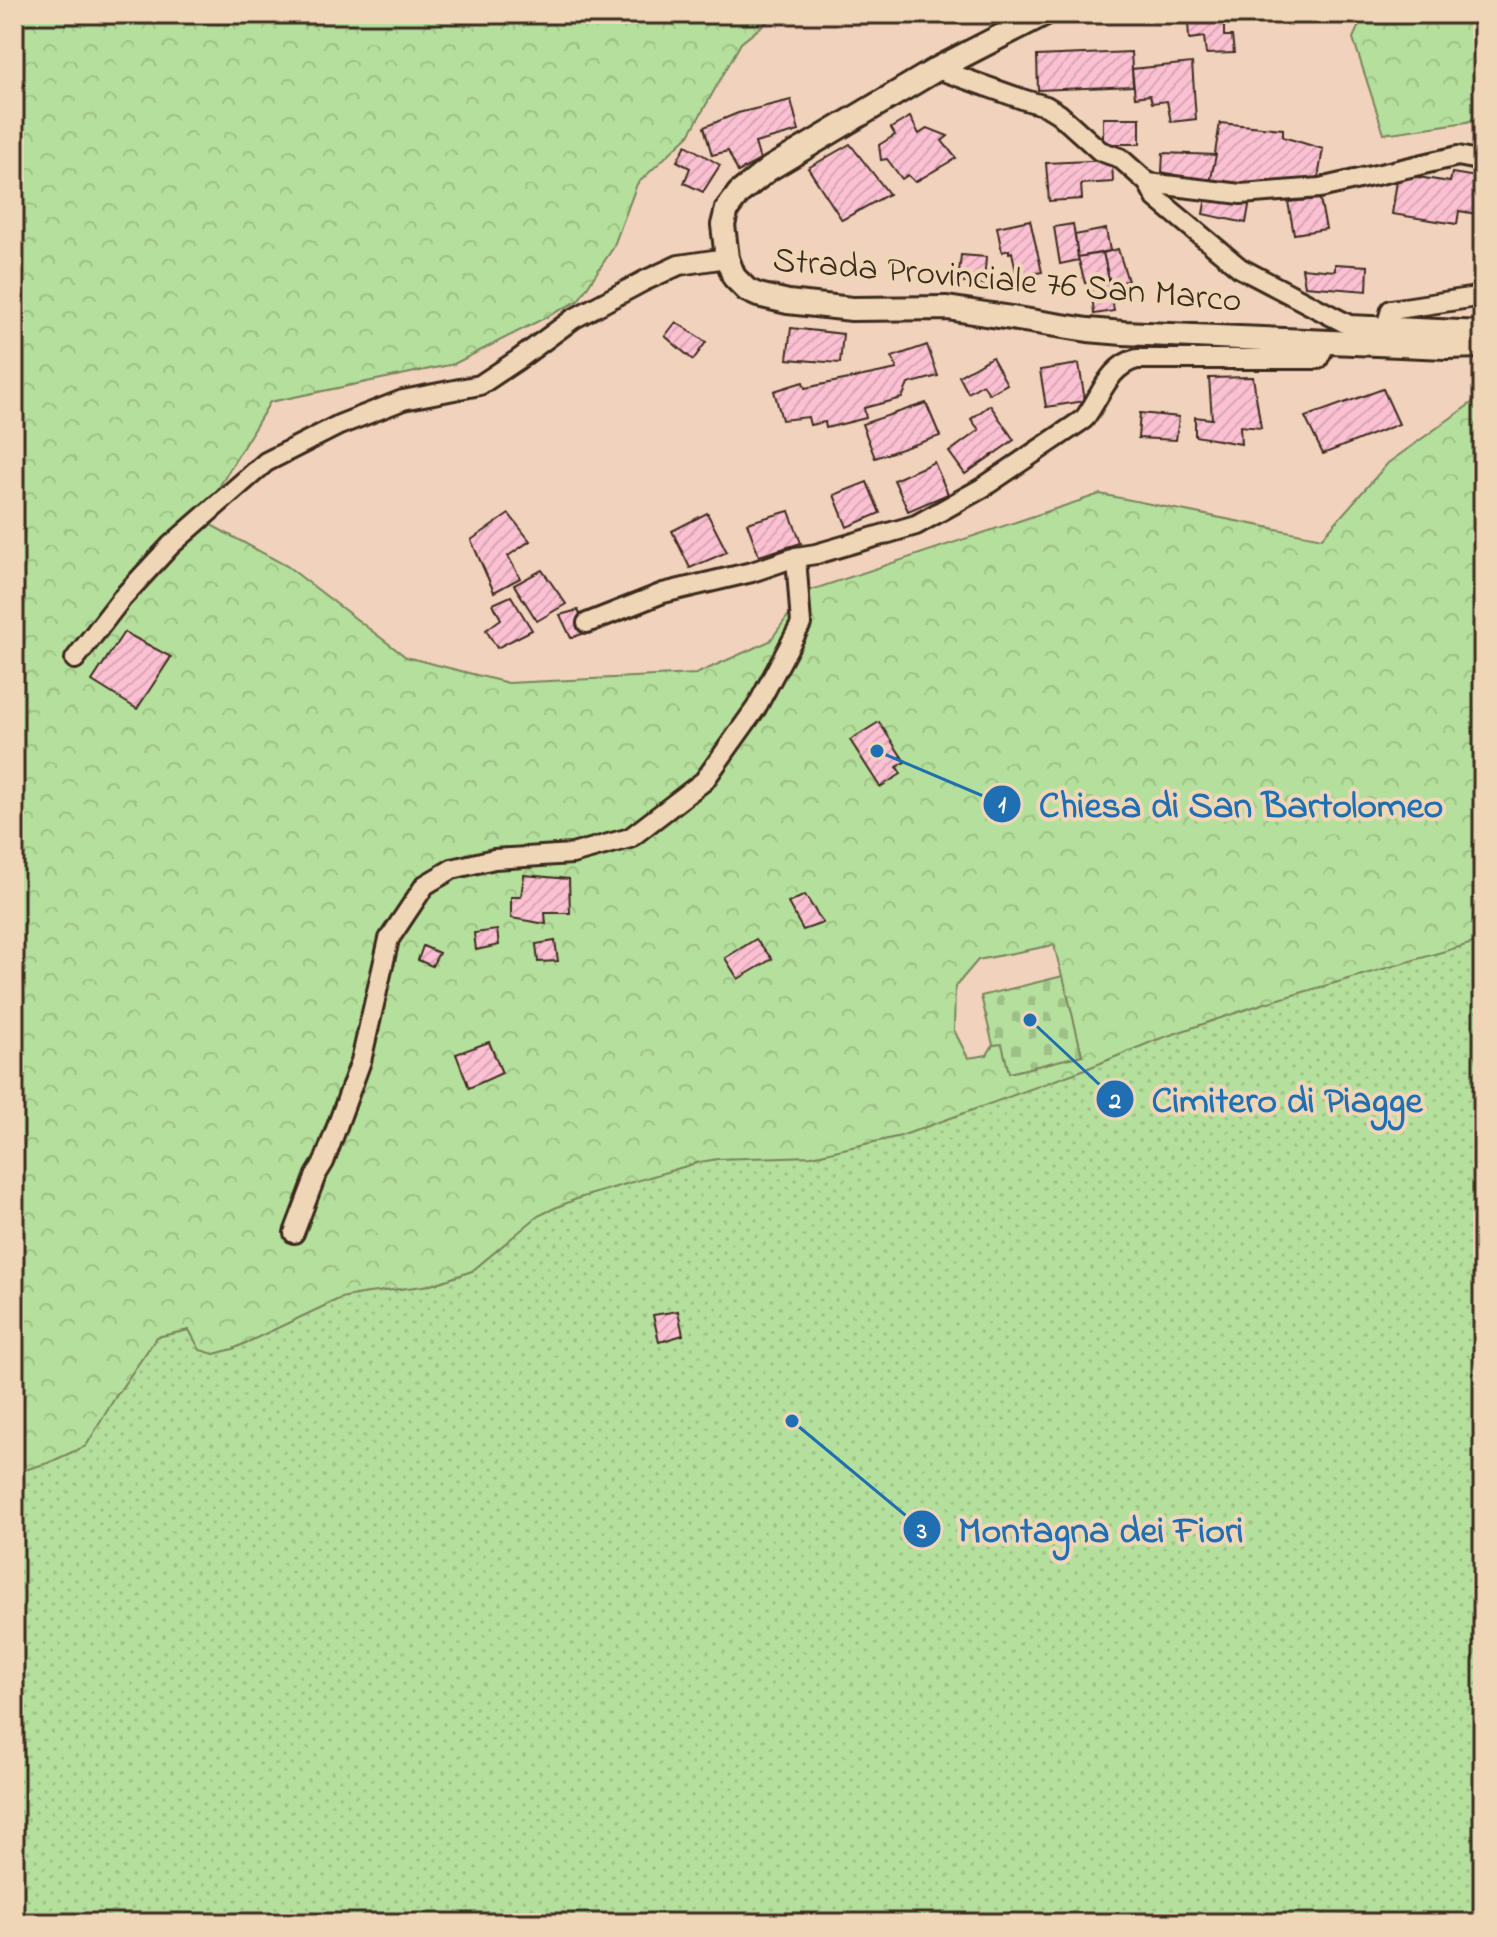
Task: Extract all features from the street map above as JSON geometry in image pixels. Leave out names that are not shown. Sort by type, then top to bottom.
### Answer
[{"type":"street","name":"Strada Provinciale 76 San Marco","points":[[1044,14],[937,69],[769,169],[739,193],[727,209],[723,225],[727,258],[734,277],[747,290],[758,295],[788,302],[852,309],[947,308],[1123,333],[1483,346]]},
{"type":"street","points":[[937,69],[1046,106],[1059,114],[1100,151],[1120,158],[1148,183],[1156,198],[1240,268],[1349,325],[1483,331]]},
{"type":"street","points":[[1148,183],[1241,194],[1320,188],[1458,156],[1483,161]]},
{"type":"street","points":[[75,659],[122,598],[171,545],[266,462],[339,425],[403,400],[480,385],[573,319],[644,281],[679,265],[727,258]]},
{"type":"street","points":[[1386,327],[1391,310],[1483,296]]},
{"type":"street","points":[[587,623],[663,593],[752,572],[916,525],[982,488],[1084,419],[1111,376],[1125,363],[1137,359],[1318,359],[1327,341]]},
{"type":"street","points":[[294,1233],[361,1061],[389,939],[425,885],[452,869],[494,859],[572,854],[630,838],[704,781],[756,708],[801,624],[796,557]]},
{"type":"green space","points":[[14,14],[777,14],[741,43],[689,135],[637,184],[613,248],[578,301],[454,364],[270,402],[200,519],[287,566],[406,657],[508,683],[696,674],[770,641],[805,592],[1100,494],[1322,538],[1388,463],[1473,402],[1483,389],[1483,1923],[14,1923]],"holes":[[[1054,945],[1082,1055],[1002,1043],[993,1045],[987,1055],[968,1058],[954,1030],[955,987],[978,960]]]},
{"type":"green space","points":[[1364,14],[1483,14],[1483,115],[1467,122],[1384,134],[1353,38]]},
{"type":"green space","points":[[1483,940],[1483,1923],[14,1923],[14,1473],[48,1463],[86,1446],[157,1337],[189,1330],[200,1350],[214,1354],[233,1349],[341,1298],[431,1285],[472,1271],[538,1216],[579,1198],[700,1162],[812,1156],[901,1136],[1156,1040],[1262,1004]]},
{"type":"green space","points":[[1063,976],[1082,1055],[1009,1073],[1002,1044],[993,1045],[981,996]]},
{"type":"building","points":[[1203,14],[1224,14],[1224,36],[1232,36],[1234,53],[1206,54],[1204,37],[1189,39],[1188,21],[1204,22]]},
{"type":"building","points":[[1131,52],[1133,86],[1038,90],[1037,56]]},
{"type":"building","points":[[1192,63],[1196,119],[1171,122],[1167,101],[1152,103],[1150,95],[1135,97],[1132,69]]},
{"type":"building","points":[[791,100],[799,131],[755,143],[760,160],[738,172],[728,151],[712,155],[704,127],[738,113]]},
{"type":"building","points":[[910,117],[919,134],[928,128],[948,136],[942,141],[956,158],[915,182],[908,175],[902,179],[887,159],[881,160],[879,145],[895,135],[891,128]]},
{"type":"building","points":[[1103,118],[1140,118],[1140,144],[1103,144]]},
{"type":"building","points":[[1220,123],[1283,129],[1283,137],[1323,149],[1317,184],[1252,187],[1210,183]]},
{"type":"building","points":[[850,144],[889,194],[842,220],[808,168]]},
{"type":"building","points":[[686,145],[720,165],[703,192],[684,183],[690,168],[677,161]]},
{"type":"building","points":[[1163,153],[1216,155],[1210,183],[1162,172]]},
{"type":"building","points":[[1112,160],[1113,182],[1081,184],[1082,199],[1049,201],[1046,163]]},
{"type":"building","points":[[1452,173],[1483,178],[1483,215],[1459,211],[1457,224],[1392,214],[1398,174],[1450,182]]},
{"type":"building","points":[[1206,197],[1250,200],[1246,223],[1203,214]]},
{"type":"building","points":[[1320,199],[1326,229],[1294,234],[1288,202]]},
{"type":"building","points":[[1030,220],[1042,272],[1017,277],[1012,252],[1002,252],[997,227]]},
{"type":"building","points":[[1073,224],[1079,260],[1060,264],[1054,227]]},
{"type":"building","points":[[1106,229],[1110,251],[1078,257],[1075,235]]},
{"type":"building","points":[[1118,249],[1128,281],[1110,284],[1103,253]]},
{"type":"building","points":[[1103,253],[1109,279],[1085,283],[1078,257]]},
{"type":"building","points":[[961,255],[986,257],[984,285],[958,282]]},
{"type":"building","points":[[1335,264],[1368,266],[1367,291],[1305,286],[1302,268],[1335,271]]},
{"type":"building","points":[[1109,279],[1114,311],[1094,314],[1091,282]]},
{"type":"building","points":[[676,322],[706,342],[693,360],[665,336]]},
{"type":"building","points":[[791,328],[843,334],[840,363],[787,359]]},
{"type":"building","points":[[927,345],[938,376],[908,384],[902,398],[864,408],[866,418],[826,428],[825,422],[810,425],[808,417],[782,420],[774,391],[803,382],[805,388],[897,369],[892,357]]},
{"type":"building","points":[[992,357],[1007,384],[989,394],[983,384],[968,393],[959,376]]},
{"type":"building","points":[[1079,364],[1085,401],[1046,407],[1040,370]]},
{"type":"building","points":[[1253,377],[1261,428],[1240,426],[1241,444],[1195,436],[1195,417],[1212,419],[1209,378]]},
{"type":"building","points":[[1383,389],[1399,424],[1323,454],[1305,417]]},
{"type":"building","points":[[926,403],[940,436],[875,458],[862,424]]},
{"type":"building","points":[[990,405],[1014,440],[965,474],[949,452],[979,430],[971,419]]},
{"type":"building","points":[[1140,413],[1179,417],[1176,440],[1138,438]]},
{"type":"building","points":[[934,462],[948,494],[908,511],[894,480]]},
{"type":"building","points":[[867,482],[880,513],[847,527],[834,495]]},
{"type":"building","points":[[789,511],[801,543],[759,556],[747,523]]},
{"type":"building","points":[[707,513],[727,552],[690,568],[672,531]]},
{"type":"building","points":[[509,514],[530,541],[508,556],[520,578],[494,592],[471,540]]},
{"type":"building","points":[[542,570],[566,604],[537,621],[514,585]]},
{"type":"building","points":[[511,596],[532,630],[497,648],[486,630],[501,619],[493,604]]},
{"type":"building","points":[[578,610],[588,632],[571,638],[560,615]]},
{"type":"building","points":[[124,632],[171,657],[137,709],[92,681]]},
{"type":"building","points":[[879,722],[905,762],[897,767],[901,774],[880,787],[850,740]]},
{"type":"building","points":[[524,875],[569,879],[570,913],[545,913],[546,924],[511,918],[511,897],[521,897]]},
{"type":"building","points":[[805,895],[823,923],[803,930],[788,903]]},
{"type":"building","points":[[497,930],[499,945],[476,950],[474,933]]},
{"type":"building","points":[[756,939],[772,959],[738,979],[725,958]]},
{"type":"building","points":[[555,941],[558,961],[538,962],[536,944]]},
{"type":"building","points":[[423,946],[439,953],[432,966],[418,960]]},
{"type":"building","points":[[489,1042],[502,1073],[469,1088],[456,1054]]},
{"type":"building","points":[[678,1311],[683,1335],[659,1342],[653,1315]]},
{"type":"place","name":"Chiesa di San Bartolomeo","points":[[877,751]]},
{"type":"place","name":"Cimitero di Piagge","points":[[1030,1020]]},
{"type":"place","name":"Montagna dei Fiori","points":[[792,1421]]}]
